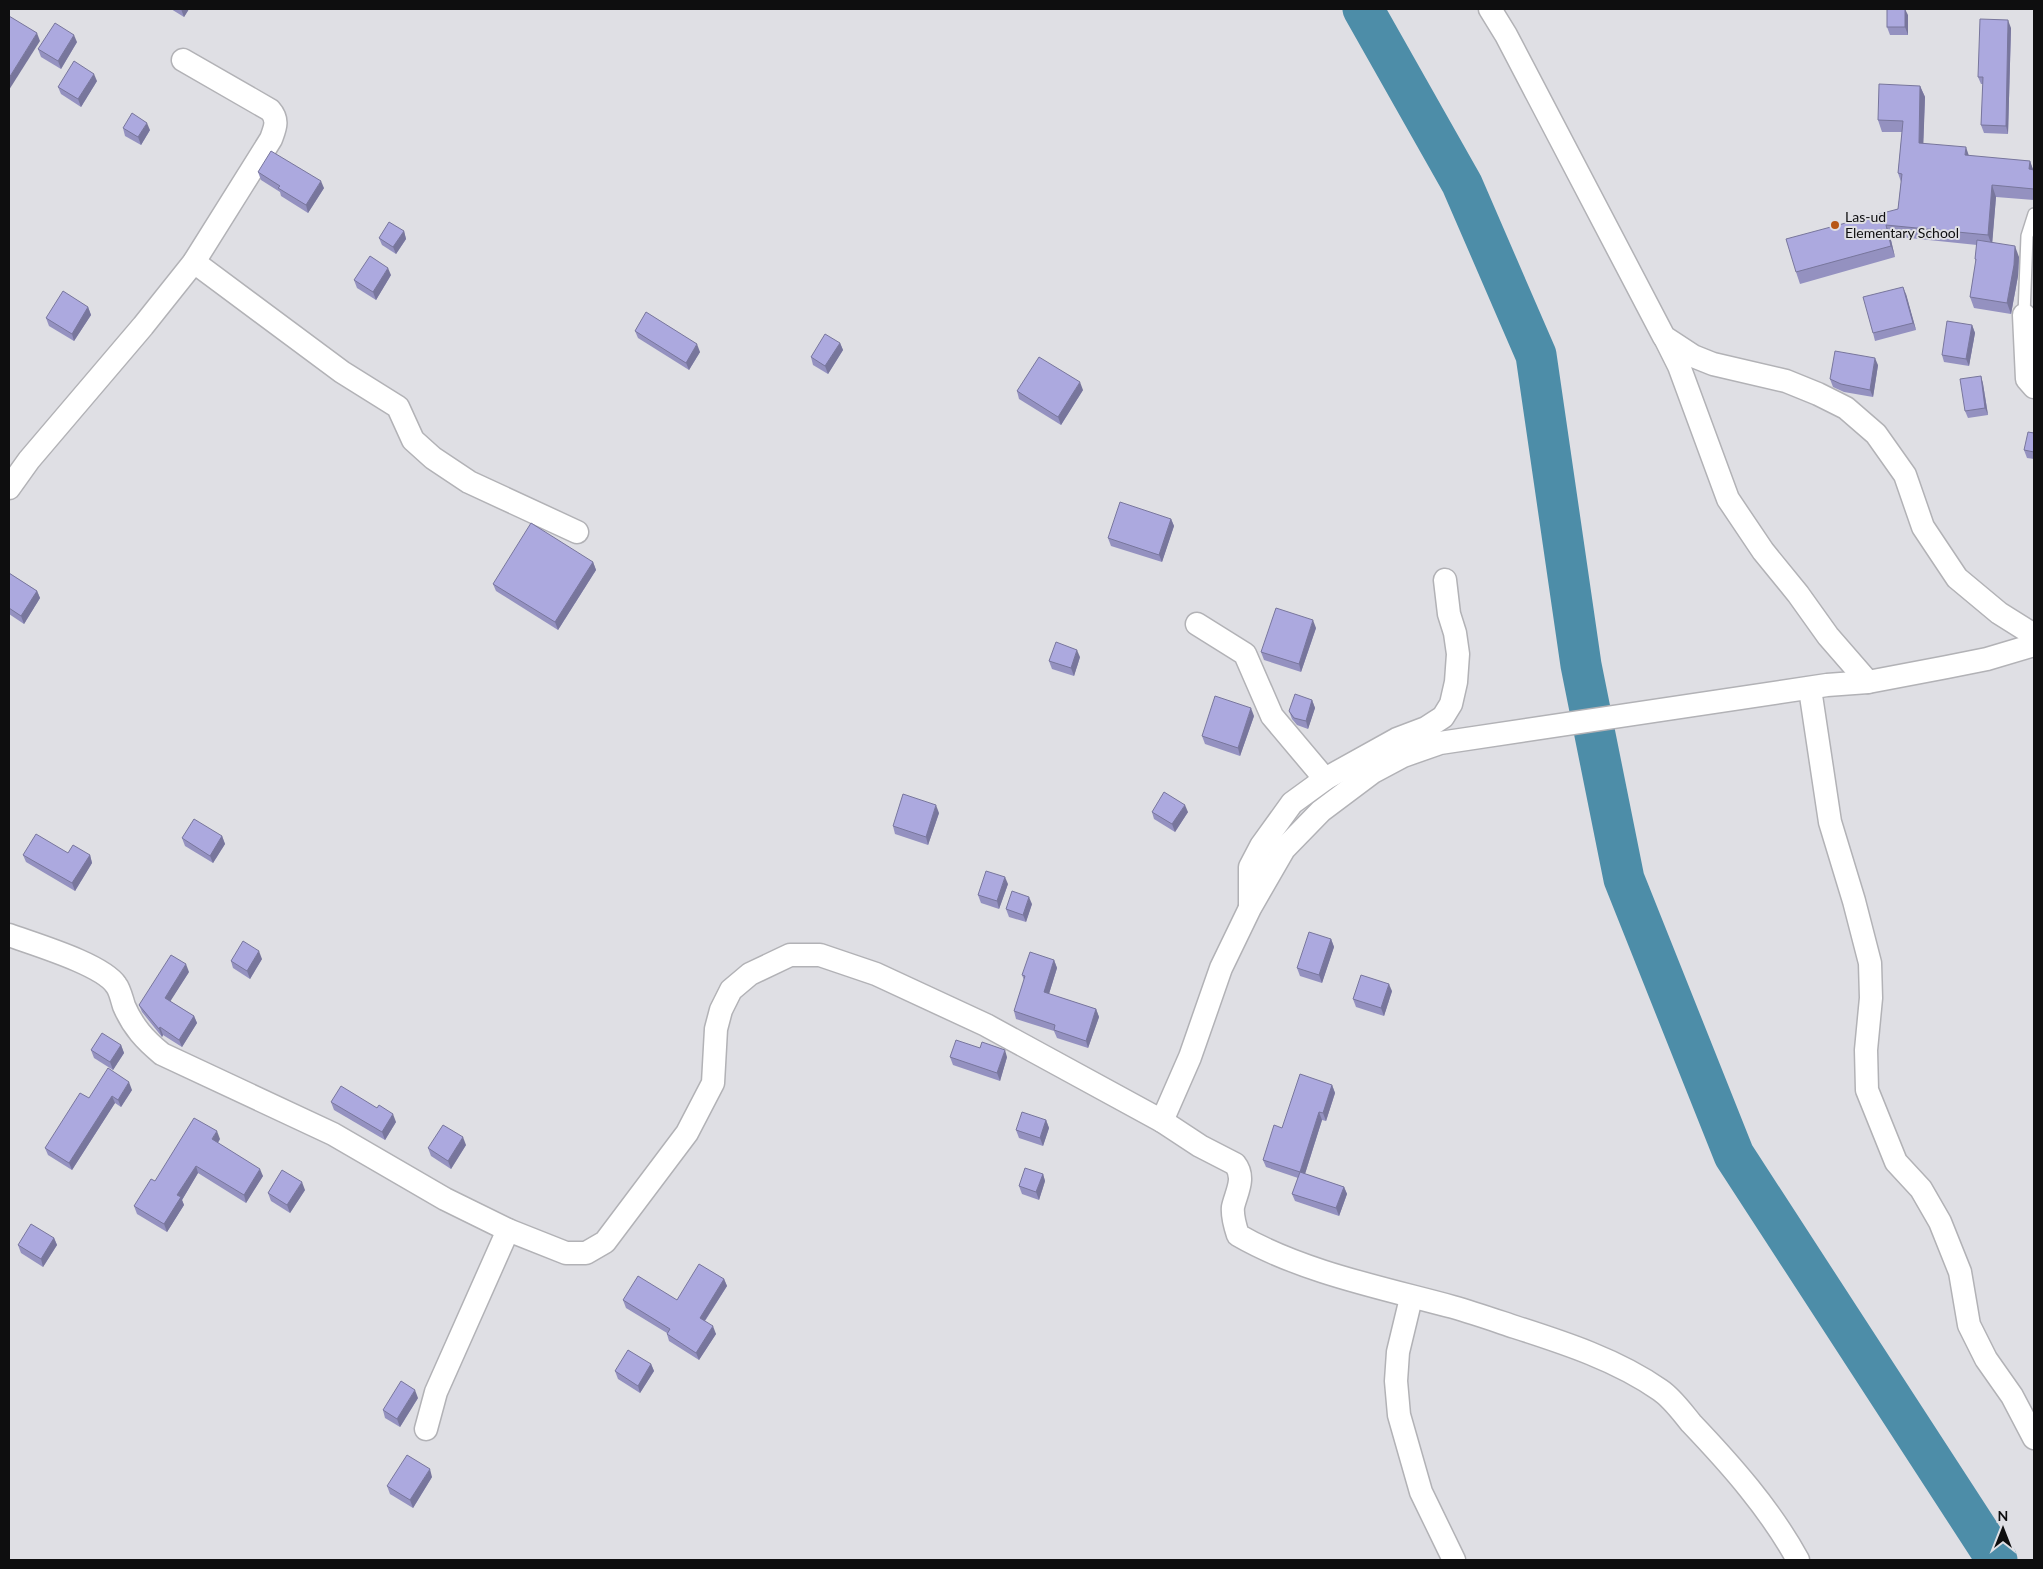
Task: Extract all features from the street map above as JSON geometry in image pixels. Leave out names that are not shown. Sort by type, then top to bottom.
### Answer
[{"type":"street","points":[[1490,9],[1506,35],[1679,366],[1728,499],[1763,551],[1798,594],[1828,636],[1868,682]]},
{"type":"street","points":[[9,488],[29,460],[143,326],[194,262],[270,139],[276,126],[274,115],[270,110],[183,60]]},
{"type":"street","points":[[194,262],[342,372],[398,407],[413,440],[433,458],[469,482],[576,532]]},
{"type":"street","points":[[2024,316],[2028,379],[2034,387]]},
{"type":"street","points":[[1664,337],[1693,356],[1713,364],[1786,381],[1846,408],[1876,434],[1905,475],[1924,527],[1957,578],[1999,613],[2034,635]]},
{"type":"street","points":[[1250,908],[1250,868],[1261,846],[1292,803],[1325,778],[1397,739],[1426,728],[1443,717],[1451,704],[1456,682],[1458,654],[1455,633],[1449,614],[1445,580]]},
{"type":"street","points":[[1197,624],[1245,654],[1272,716],[1325,778]]},
{"type":"street","points":[[1162,1121],[1190,1057],[1220,968],[1250,908],[1284,850],[1321,811],[1373,772],[1403,756],[1440,742],[1868,682],[1987,659],[2034,645]]},
{"type":"street","points":[[1802,690],[1830,822],[1854,900],[1870,963],[1871,998],[1866,1050],[1867,1090],[1896,1162],[1921,1190],[1940,1222],[1960,1272],[1969,1325],[1986,1359],[2012,1396],[2034,1438]]},
{"type":"street","points":[[9,935],[85,964],[105,974],[116,985],[125,1008],[136,1028],[145,1040],[162,1054],[333,1134],[445,1199],[508,1230],[566,1253],[586,1253],[605,1242],[687,1133],[704,1104],[713,1083],[716,1029],[721,1010],[731,990],[750,974],[790,955],[820,955],[876,974],[986,1025],[1162,1121],[1200,1146],[1235,1164],[1239,1169],[1240,1182],[1233,1208],[1234,1222],[1238,1235],[1266,1250],[1411,1298],[1454,1307],[1552,1339],[1616,1364],[1662,1391],[1734,1468],[1789,1543],[1798,1560]]},
{"type":"street","points":[[426,1429],[436,1392],[508,1230]]},
{"type":"street","points":[[1411,1298],[1398,1352],[1396,1381],[1399,1415],[1421,1492],[1454,1560]]},
{"type":"lane","points":[[2024,316],[2027,236],[2034,214]]},
{"type":"building","points":[[1887,9],[1905,9],[1905,27],[1887,27]]},
{"type":"building","points":[[9,16],[37,33],[9,78]]},
{"type":"building","points":[[1980,19],[2008,20],[2006,126],[1981,125],[1983,77],[1978,77]]},
{"type":"building","points":[[55,23],[74,35],[58,61],[38,49]]},
{"type":"building","points":[[74,61],[94,74],[78,99],[58,87]]},
{"type":"building","points":[[1879,84],[1920,86],[1919,143],[1966,147],[1965,155],[2030,161],[2029,169],[2034,170],[2034,189],[1992,185],[1988,235],[1886,225],[1891,246],[1796,272],[1786,239],[1898,209],[1902,174],[1898,173],[1903,121],[1878,120]]},
{"type":"building","points":[[132,113],[147,123],[138,137],[123,128]]},
{"type":"building","points":[[271,151],[321,181],[306,205],[278,188],[280,186],[258,172]]},
{"type":"building","points":[[389,222],[404,231],[393,247],[379,238]]},
{"type":"building","points":[[1977,240],[2015,246],[2014,265],[2007,303],[1970,297]]},
{"type":"building","points":[[370,256],[388,268],[373,292],[354,280]]},
{"type":"building","points":[[1903,287],[1913,323],[1873,333],[1863,297]]},
{"type":"building","points":[[63,291],[88,307],[72,334],[46,318]]},
{"type":"building","points":[[646,312],[697,344],[686,363],[635,331]]},
{"type":"building","points":[[1947,321],[1972,325],[1966,359],[1942,355]]},
{"type":"building","points":[[825,334],[840,343],[825,366],[811,357]]},
{"type":"building","points":[[1835,351],[1875,358],[1870,390],[1841,384],[1830,379]]},
{"type":"building","points":[[1039,357],[1080,382],[1058,417],[1017,391]]},
{"type":"building","points":[[1981,376],[1985,408],[1965,411],[1960,379]]},
{"type":"building","points":[[2028,432],[2034,433],[2034,452],[2024,450]]},
{"type":"building","points":[[1120,502],[1171,519],[1159,555],[1108,538]]},
{"type":"building","points":[[531,523],[593,562],[555,622],[493,584]]},
{"type":"building","points":[[9,573],[37,591],[21,616],[9,608]]},
{"type":"building","points":[[1276,608],[1313,620],[1299,664],[1261,652]]},
{"type":"building","points":[[1056,642],[1077,650],[1071,668],[1049,661]]},
{"type":"building","points":[[1295,694],[1312,700],[1306,721],[1294,718],[1289,711]]},
{"type":"building","points":[[1215,696],[1251,708],[1238,748],[1202,736]]},
{"type":"building","points":[[1164,792],[1185,805],[1172,824],[1152,812]]},
{"type":"building","points":[[903,794],[936,805],[926,837],[893,826]]},
{"type":"building","points":[[194,819],[222,836],[210,856],[182,838]]},
{"type":"building","points":[[36,834],[68,853],[73,845],[90,855],[72,883],[23,855]]},
{"type":"building","points":[[986,871],[1005,877],[997,901],[978,895]]},
{"type":"building","points":[[1012,891],[1029,897],[1023,915],[1006,909]]},
{"type":"building","points":[[1309,932],[1331,939],[1319,975],[1297,968]]},
{"type":"building","points":[[243,941],[259,951],[247,971],[231,961]]},
{"type":"building","points":[[1030,952],[1054,960],[1044,992],[1096,1009],[1086,1041],[1054,1030],[1055,1025],[1014,1011],[1025,976],[1022,975]]},
{"type":"building","points":[[171,955],[186,964],[165,998],[194,1016],[179,1040],[160,1027],[159,1029],[139,1005]]},
{"type":"building","points":[[1361,975],[1389,984],[1381,1008],[1353,999]]},
{"type":"building","points":[[102,1033],[121,1045],[110,1062],[91,1050]]},
{"type":"building","points":[[956,1040],[980,1048],[982,1042],[1005,1050],[997,1073],[950,1057]]},
{"type":"building","points":[[108,1068],[129,1082],[118,1100],[112,1096],[69,1163],[45,1148],[80,1093],[89,1098]]},
{"type":"building","points":[[1300,1074],[1332,1085],[1323,1113],[1319,1112],[1300,1172],[1263,1160],[1274,1125],[1282,1128]]},
{"type":"building","points":[[341,1086],[377,1108],[379,1105],[393,1114],[382,1132],[331,1102]]},
{"type":"building","points":[[1022,1112],[1046,1120],[1040,1138],[1016,1130]]},
{"type":"building","points":[[194,1118],[217,1131],[212,1139],[260,1169],[244,1195],[196,1166],[177,1195],[181,1197],[164,1224],[134,1206],[151,1179],[155,1181]]},
{"type":"building","points":[[443,1125],[463,1137],[448,1161],[428,1148]]},
{"type":"building","points":[[1025,1168],[1043,1174],[1036,1192],[1019,1186]]},
{"type":"building","points":[[282,1170],[302,1182],[287,1205],[268,1193]]},
{"type":"building","points":[[1300,1172],[1344,1187],[1336,1208],[1292,1194]]},
{"type":"building","points":[[31,1224],[54,1238],[41,1259],[18,1245]]},
{"type":"building","points":[[699,1264],[724,1279],[700,1318],[713,1326],[696,1353],[667,1334],[670,1329],[623,1300],[638,1276],[677,1300]]},
{"type":"building","points":[[628,1350],[651,1364],[638,1386],[615,1371]]},
{"type":"building","points":[[401,1381],[415,1390],[397,1419],[383,1410]]},
{"type":"building","points":[[407,1455],[430,1469],[410,1500],[387,1486]]},
{"type":"waterway","points":[[1363,9],[1462,184],[1536,355],[1581,665],[1624,879],[1734,1155],[1997,1560]]},
{"type":"place","name":"Las-ud Elementary School","points":[[1835,225]]}]
